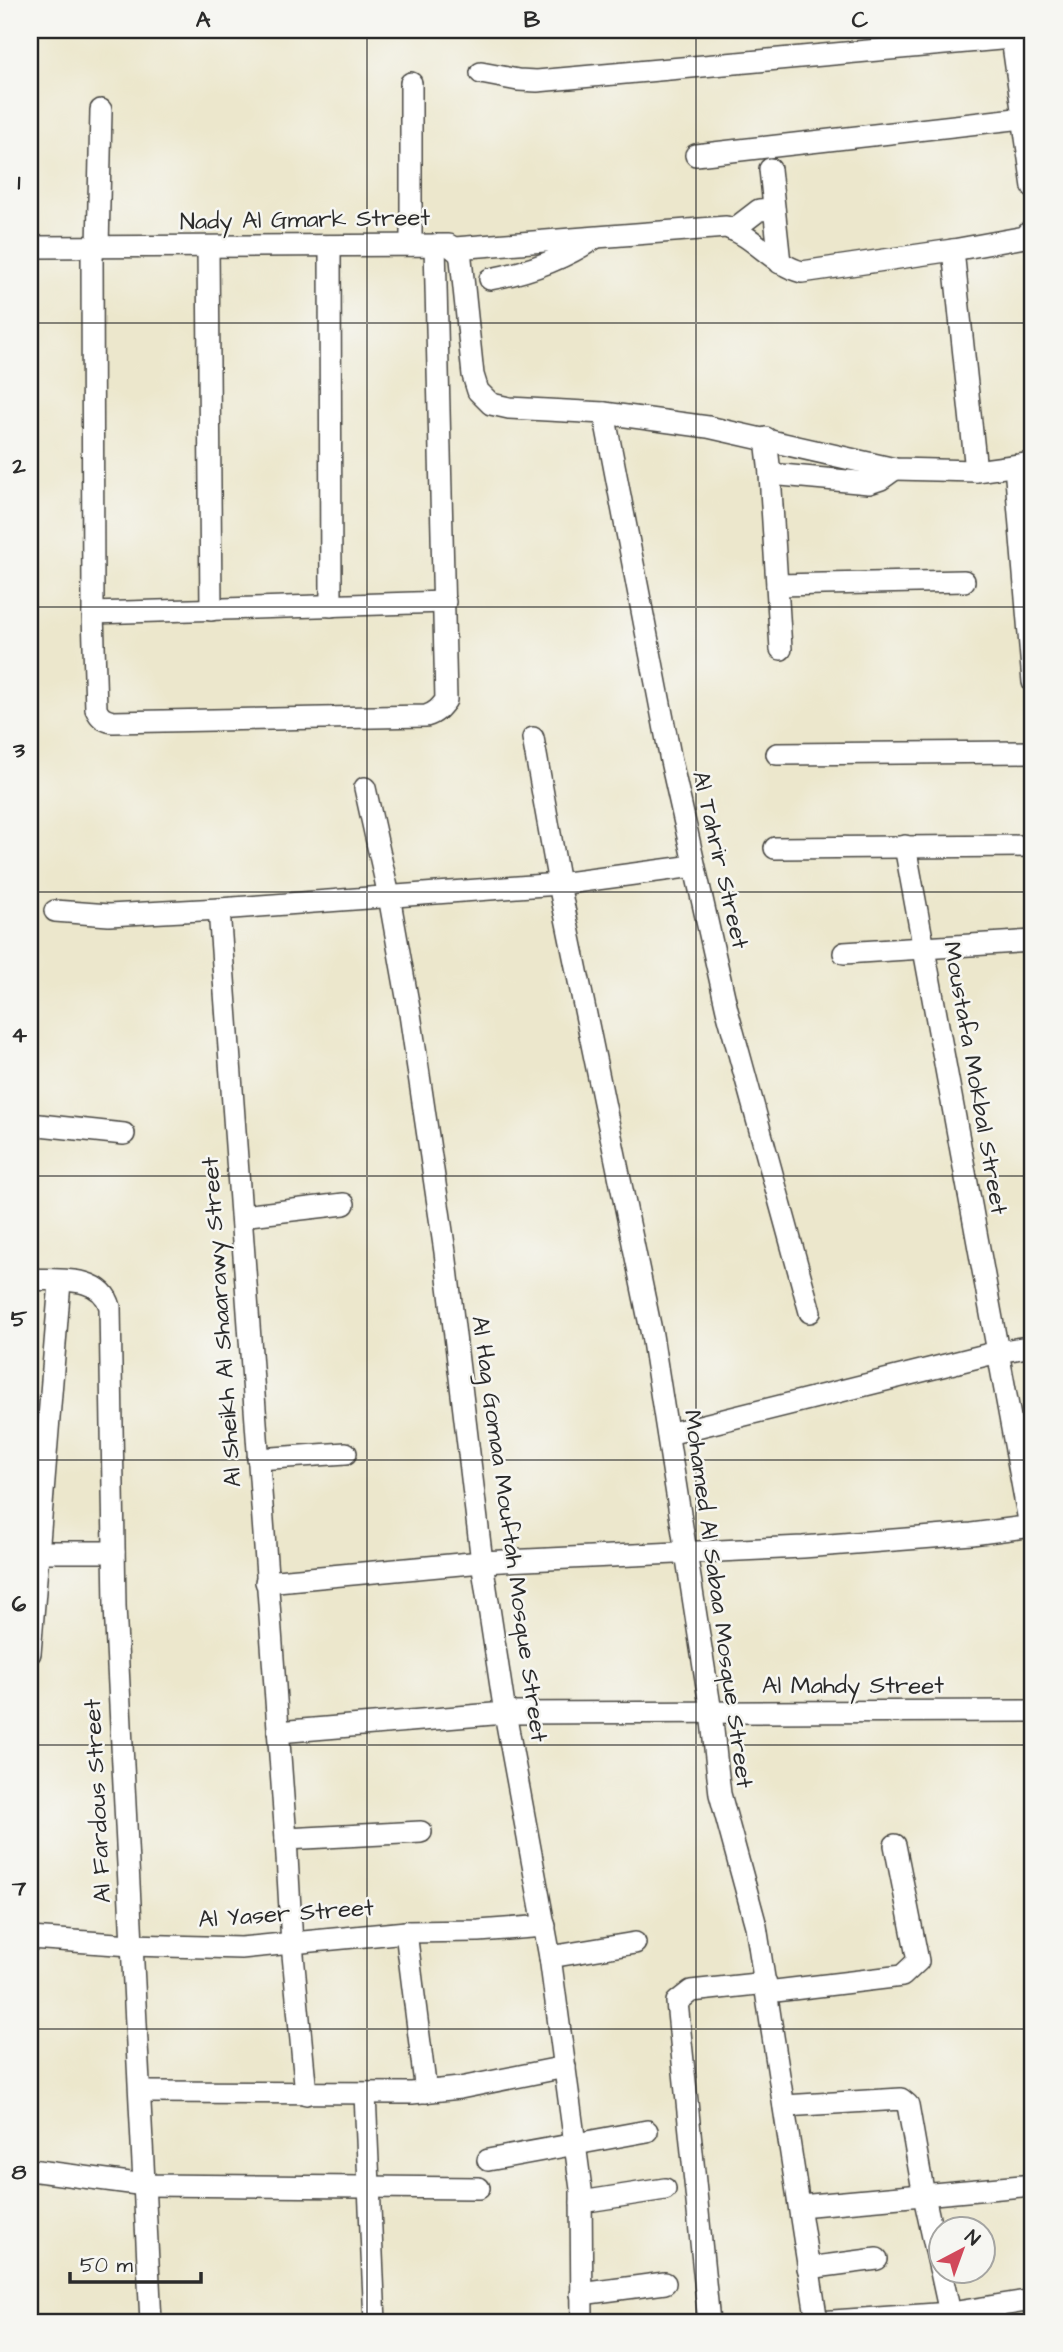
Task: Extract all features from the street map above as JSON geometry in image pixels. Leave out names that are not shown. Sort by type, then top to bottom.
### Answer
[{"type":"street","points":[[481,72],[537,81],[1033,36]]},
{"type":"street","points":[[1012,37],[1028,117],[1033,187]]},
{"type":"street","points":[[411,83],[411,245]]},
{"type":"street","points":[[101,110],[95,248],[93,613],[96,709],[99,716],[106,721],[426,716],[434,713],[446,700],[445,246],[718,227],[733,230],[780,263],[802,272],[814,272],[1025,237],[1033,228]]},
{"type":"street","points":[[696,155],[1028,117]]},
{"type":"street","points":[[770,169],[780,263]]},
{"type":"street","points":[[733,230],[759,210],[774,209]]},
{"type":"street","points":[[490,279],[519,274],[548,264],[599,236]]},
{"type":"street","points":[[330,246],[331,606]]},
{"type":"street","name":"Nady Al Gmark Street","points":[[30,247],[445,246],[461,259],[473,375],[478,391],[491,404],[509,408],[604,413],[708,427],[895,469],[976,471],[1024,465]]},
{"type":"street","points":[[208,247],[211,610]]},
{"type":"street","points":[[953,250],[976,471]]},
{"type":"street","name":"Al Tahrir Street","points":[[604,413],[670,761],[694,866],[727,1010],[810,1312]]},
{"type":"street","points":[[766,438],[781,649]]},
{"type":"street","points":[[1024,465],[1033,682]]},
{"type":"street","points":[[770,474],[856,483],[881,479],[895,469]]},
{"type":"street","points":[[777,584],[964,581]]},
{"type":"street","points":[[93,613],[445,602]]},
{"type":"street","name":"Mohamed Al Sabaa Mosque Street","points":[[533,738],[559,884],[652,1335],[687,1554],[720,1794],[756,1926],[818,2322]]},
{"type":"street","points":[[777,754],[1033,752]]},
{"type":"street","name":"Al Hag Gomaa Mouftah Mosque Street","points":[[365,788],[389,896],[432,1159],[482,1562],[505,1713],[550,1957],[581,2202],[582,2322]]},
{"type":"street","name":"Moustafa Mokbal Street","points":[[905,846],[1032,1526]]},
{"type":"street","points":[[775,848],[1033,846]]},
{"type":"street","points":[[55,911],[109,915],[219,909],[559,884],[694,866]]},
{"type":"street","name":"Al Sheikh Al Shaarawy Street","points":[[219,909],[292,1944],[306,2094]]},
{"type":"street","points":[[844,953],[1033,942]]},
{"type":"street","points":[[30,1124],[124,1134]]},
{"type":"street","points":[[242,1216],[344,1204]]},
{"type":"street","points":[[30,1279],[60,1282],[34,1552],[30,1653]]},
{"type":"street","name":"Al Fardous Street","points":[[60,1282],[92,1284],[108,1298],[110,1307],[114,1552],[151,2322]]},
{"type":"street","points":[[668,1434],[998,1352],[1033,1346]]},
{"type":"street","points":[[258,1459],[346,1453]]},
{"type":"street","points":[[266,1582],[482,1562],[687,1554],[972,1534],[1032,1526]]},
{"type":"street","points":[[34,1552],[114,1552]]},
{"type":"street","name":"Al Mahdy Street","points":[[505,1713],[1033,1710]]},
{"type":"street","points":[[278,1732],[505,1713]]},
{"type":"street","points":[[286,1839],[421,1832]]},
{"type":"street","points":[[709,2322],[677,2002],[691,1991],[902,1976],[918,1961],[895,1845]]},
{"type":"street","name":"Al Yaser Street","points":[[30,1938],[131,1945],[241,1948],[406,1932],[479,1931],[545,1926]]},
{"type":"street","points":[[406,1932],[426,2092]]},
{"type":"street","points":[[550,1957],[635,1943]]},
{"type":"street","points":[[141,2092],[426,2092],[565,2067]]},
{"type":"street","points":[[365,2094],[375,2322]]},
{"type":"street","points":[[784,2106],[901,2099],[905,2101],[908,2105],[929,2216]]},
{"type":"street","points":[[488,2160],[647,2131]]},
{"type":"street","points":[[30,2170],[145,2185],[479,2188]]},
{"type":"street","points":[[800,2206],[1033,2185]]},
{"type":"street","points":[[581,2202],[665,2189]]},
{"type":"street","points":[[808,2268],[877,2259]]},
{"type":"street","points":[[581,2294],[665,2283]]},
{"type":"street","points":[[944,2286],[951,2318]]},
{"type":"street","points":[[818,2322],[951,2318],[1033,2300]]}]
